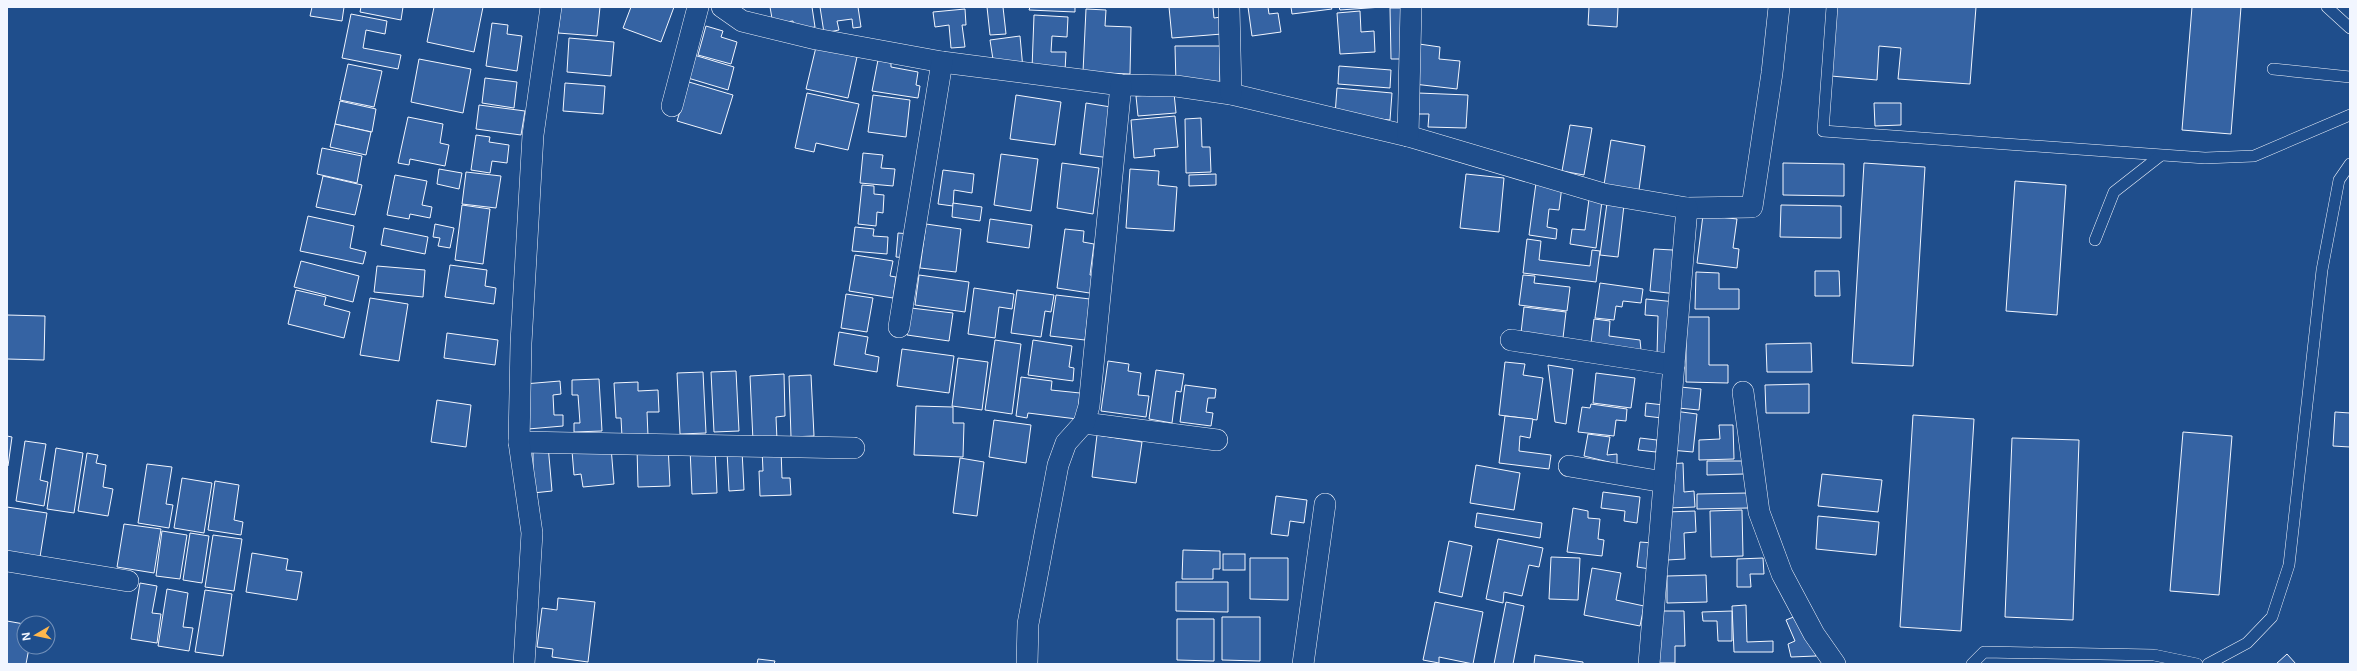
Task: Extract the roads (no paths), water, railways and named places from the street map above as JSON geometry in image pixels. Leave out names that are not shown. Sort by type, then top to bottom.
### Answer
[{"type":"street","points":[[524,664],[532,533],[519,442],[521,343],[533,135],[551,7]]},
{"type":"street","points":[[672,106],[698,7]]},
{"type":"street","points":[[722,7],[747,14],[816,39],[942,62],[1121,86],[1176,86],[1231,94],[1408,136],[1604,194],[1687,208],[1752,207],[1772,73],[1779,7]]},
{"type":"street","points":[[1229,7],[1231,94]]},
{"type":"street","points":[[1408,136],[1411,7]]},
{"type":"street","points":[[899,326],[942,62]]},
{"type":"street","points":[[1027,664],[1028,624],[1058,465],[1066,443],[1084,423],[1089,406],[1121,86]]},
{"type":"street","points":[[1648,664],[1687,208]]},
{"type":"street","points":[[1510,340],[1674,365]]},
{"type":"street","points":[[1744,392],[1758,512],[1782,574],[1814,634],[1835,664]]},
{"type":"street","points":[[1084,423],[1217,440]]},
{"type":"street","points":[[519,442],[854,448]]},
{"type":"street","points":[[1569,466],[1664,482]]},
{"type":"street","points":[[1303,664],[1325,504]]},
{"type":"street","points":[[7,561],[128,581]]},
{"type":"lane","points":[[1832,7],[1823,130],[2160,156],[2205,158],[2254,156],[2350,115]]},
{"type":"lane","points":[[2327,7],[2350,28]]},
{"type":"lane","points":[[2273,69],[2350,77]]},
{"type":"lane","points":[[2095,240],[2114,192],[2160,156]]},
{"type":"lane","points":[[2208,664],[2247,643],[2272,617],[2288,565],[2322,270],[2340,180],[2350,164]]},
{"type":"lane","points":[[1972,664],[1984,652],[2154,655],[2197,664]]}]
